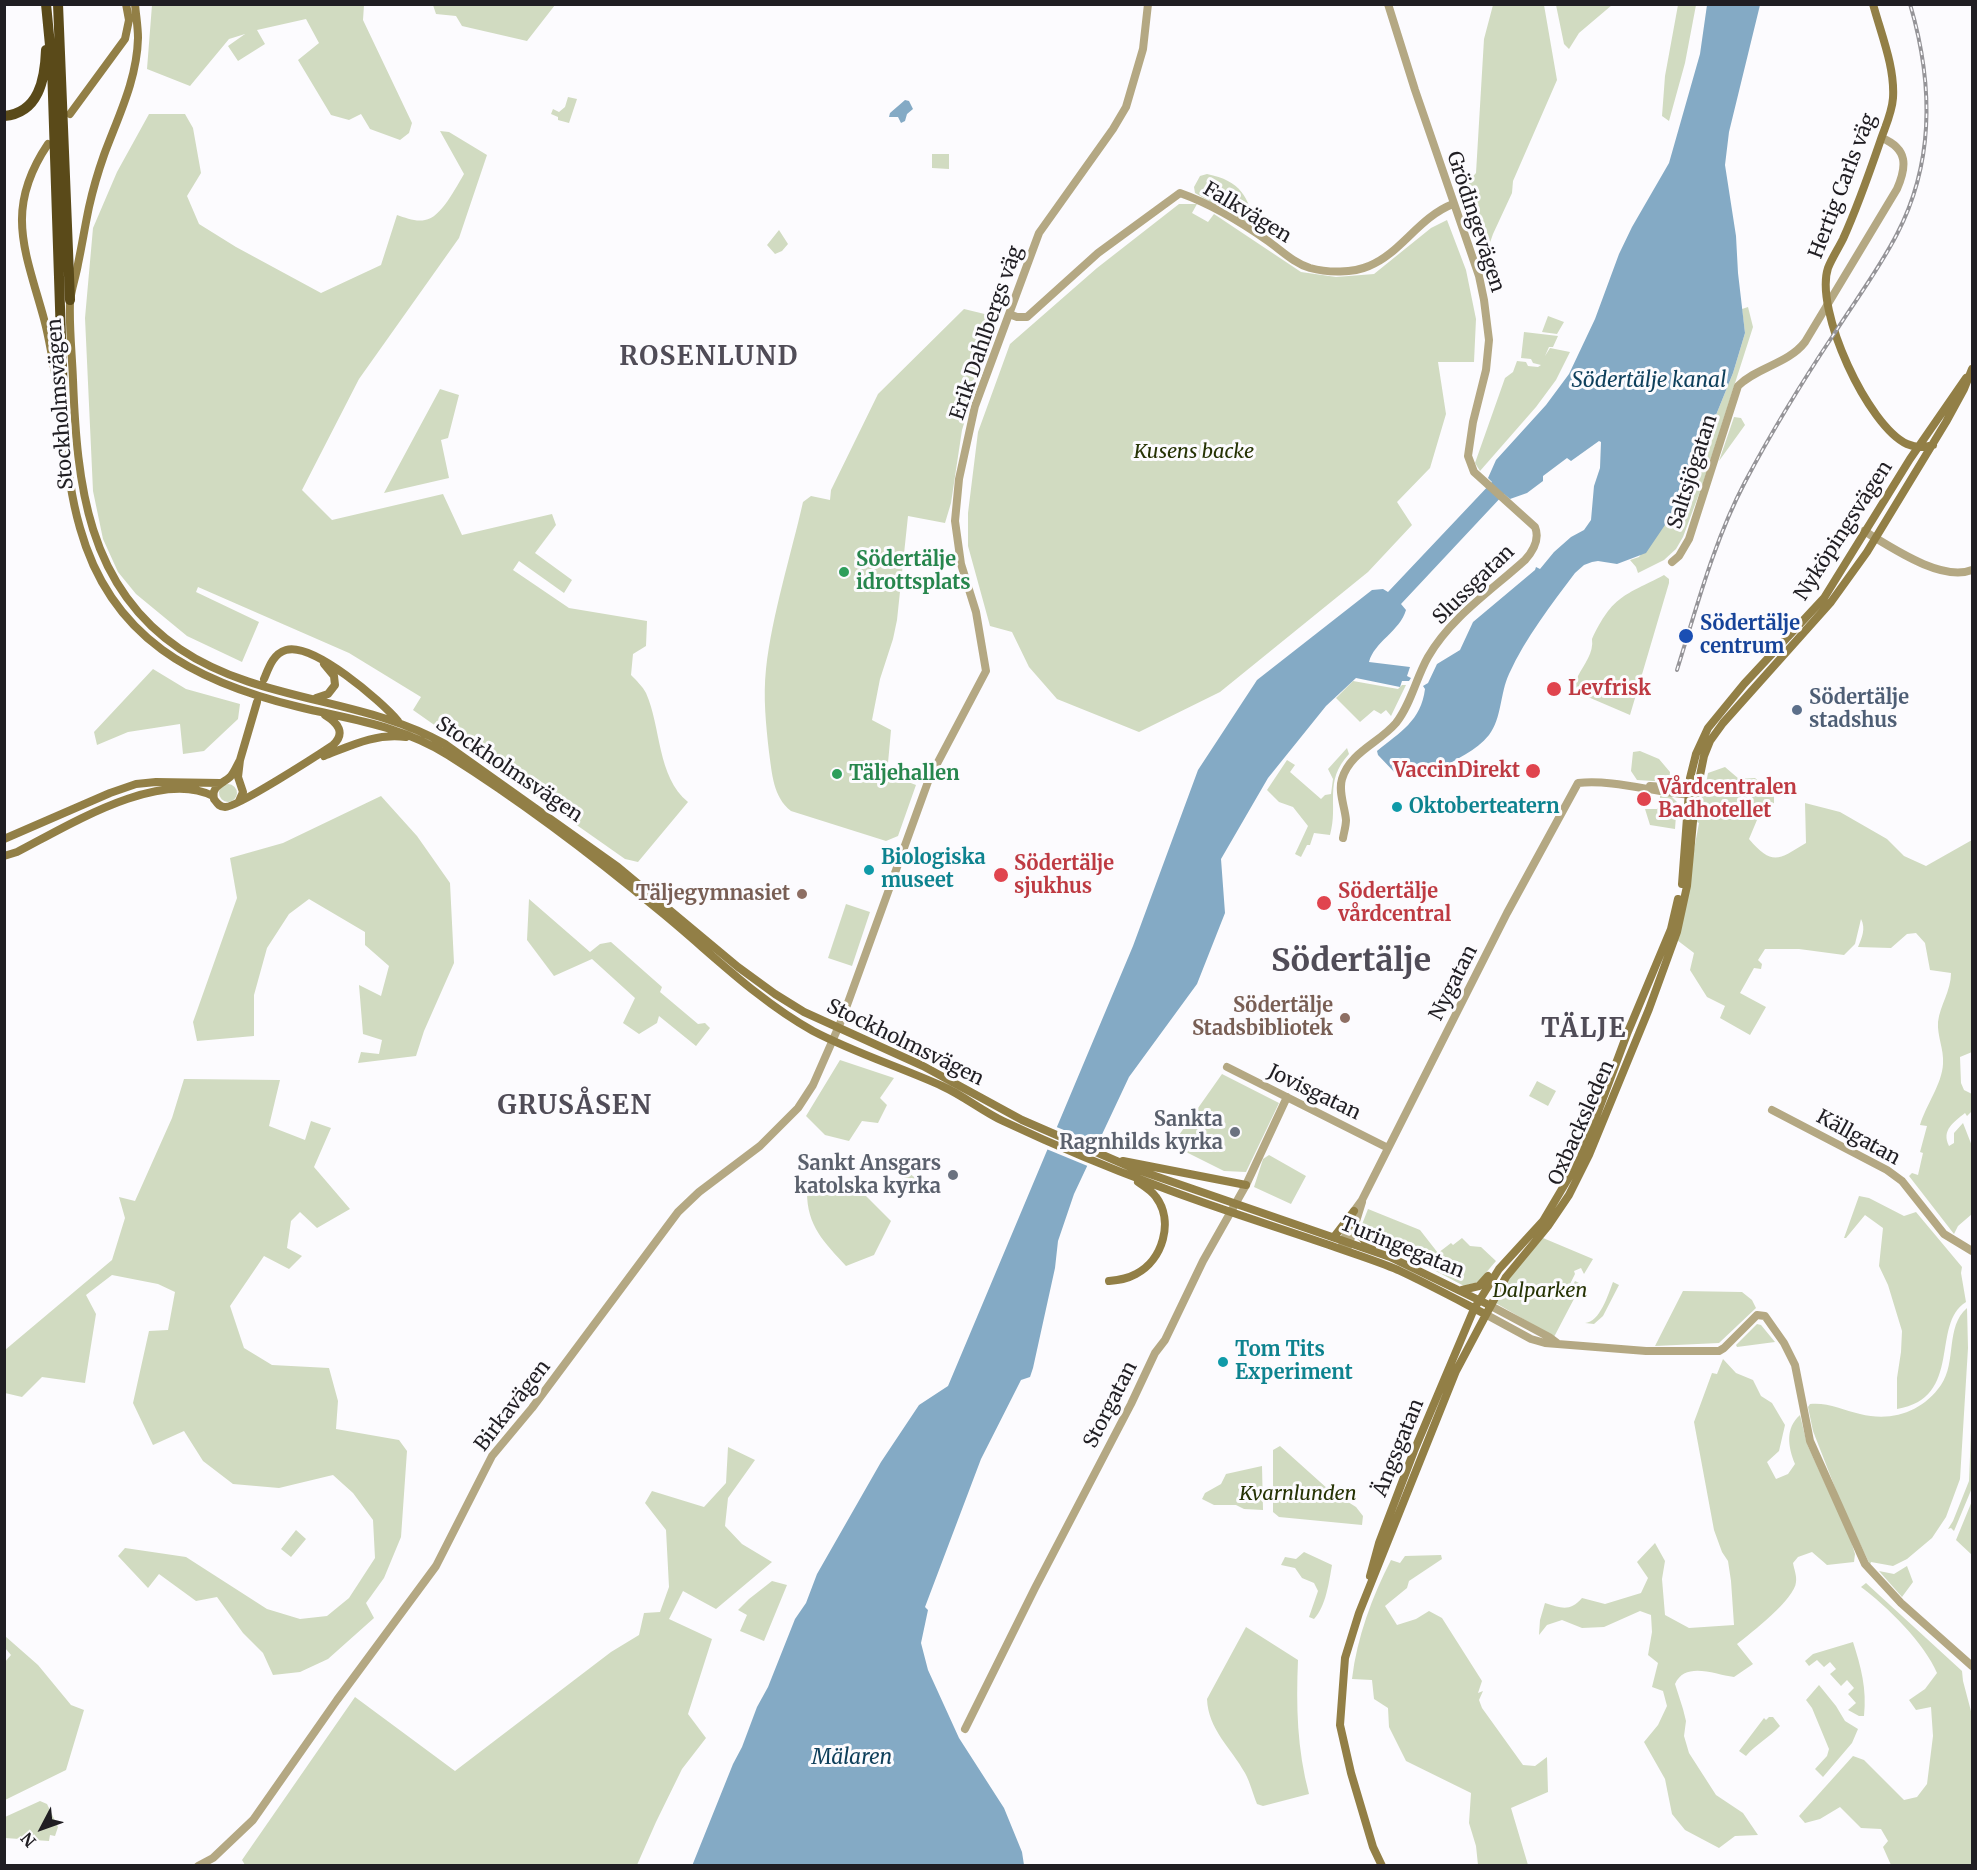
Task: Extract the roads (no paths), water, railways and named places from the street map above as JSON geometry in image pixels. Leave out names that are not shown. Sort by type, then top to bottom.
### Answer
[{"type":"highway","points":[[4,116],[18,113],[33,102],[42,84],[46,35],[44,6]]},
{"type":"highway","points":[[44,6],[52,66],[64,428]]},
{"type":"highway","points":[[59,8],[70,300]]},
{"type":"main road","points":[[70,114],[125,39],[129,20],[126,4]]},
{"type":"main road","name":"Stockholmsvägen","points":[[135,4],[138,38],[134,70],[94,187],[70,300],[75,427],[81,481],[98,547],[117,584],[143,619],[168,640],[195,658],[252,683],[398,722],[445,744],[618,867],[756,980],[804,1012],[923,1066],[1020,1124]]},
{"type":"main road","name":"Hertig Carls väg","points":[[1873,4],[1888,59],[1893,98],[1882,138],[1843,239],[1828,268],[1827,288],[1830,316],[1835,338],[1862,392],[1884,425],[1902,441],[1917,447],[1933,445]]},
{"type":"main road","name":"Stockholmsvägen","points":[[48,144],[29,177],[23,197],[22,242],[49,340],[64,428],[70,490],[87,550],[109,593],[138,630],[166,654],[210,679],[240,691],[319,712],[389,727],[417,738],[459,762],[582,849],[778,1008],[833,1041],[940,1085],[994,1116],[1020,1124]]},
{"type":"main road","name":"Nyköpingsvägen","points":[[1692,792],[1710,741],[1723,723],[1831,602],[1876,538],[1933,445],[1972,370]]},
{"type":"main road","name":"Nyköpingsvägen","points":[[1692,792],[1696,754],[1708,728],[1744,684],[1824,598],[1917,447],[1972,370]]},
{"type":"main road","name":"Hertig Carls väg","points":[[1872,409],[1917,447]]},
{"type":"main road","name":"Hertig Carls väg","points":[[1902,441],[1910,459]]},
{"type":"main road","points":[[1917,447],[1919,468]]},
{"type":"main road","points":[[264,679],[274,658],[287,650],[301,650],[343,672],[389,711],[398,722]]},
{"type":"main road","points":[[312,699],[328,694],[335,685],[332,672],[317,657]]},
{"type":"main road","points":[[229,779],[240,760],[257,702]]},
{"type":"main road","points":[[220,783],[213,796],[217,804],[225,807],[267,786],[333,746],[339,738],[339,727],[332,719],[319,712]]},
{"type":"main road","points":[[304,763],[368,738],[392,736],[417,738]]},
{"type":"main road","points":[[239,801],[242,795],[240,760]]},
{"type":"main road","points":[[4,839],[136,784],[220,783],[234,779],[241,784],[255,788],[267,786]]},
{"type":"main road","points":[[4,856],[17,852],[125,799],[155,791],[180,790],[213,796]]},
{"type":"main road","name":"Oxbacksleden","points":[[1479,1299],[1506,1261],[1543,1221],[1581,1157],[1627,1034],[1671,929],[1682,884],[1692,792]]},
{"type":"main road","name":"Oxbacksleden","points":[[1490,1305],[1506,1277],[1548,1226],[1569,1195],[1589,1155],[1636,1040],[1677,932],[1687,886],[1692,792]]},
{"type":"main road","points":[[1020,1124],[1130,1168],[1156,1197],[1165,1216],[1165,1230],[1156,1256],[1138,1274],[1125,1279],[1109,1281]]},
{"type":"main road","points":[[1020,1124],[1130,1168],[1246,1185]]},
{"type":"main road","name":"Turingegatan","points":[[1130,1168],[1326,1244],[1377,1252],[1490,1305]]},
{"type":"main road","name":"Turingegatan","points":[[1198,1196],[1333,1237],[1345,1246],[1485,1314]]},
{"type":"main road","points":[[1333,1237],[1354,1211]]},
{"type":"main road","points":[[1355,1226],[1364,1241],[1377,1252]]},
{"type":"main road","points":[[1462,1290],[1479,1286],[1500,1263],[1506,1261]]},
{"type":"main road","name":"Ängsgatan","points":[[1382,1866],[1373,1847],[1351,1773],[1340,1725],[1345,1658],[1379,1543],[1414,1452],[1479,1299]]},
{"type":"main road","name":"Ängsgatan","points":[[1359,1613],[1456,1371],[1490,1305]]},
{"type":"street","name":"Erik Dahlbergs väg","points":[[833,1041],[929,779],[986,671],[976,612],[961,564],[956,521],[959,480],[975,406],[1039,233],[1113,129],[1126,107],[1143,49],[1148,4]]},
{"type":"street","name":"Grödingevägen","points":[[1388,4],[1479,276],[1489,340],[1486,370],[1467,448],[1473,472],[1504,499]]},
{"type":"street","name":"Saltsjögatan","points":[[1672,562],[1679,556],[1689,539],[1738,386],[1758,372],[1792,356],[1805,342],[1897,189],[1905,165],[1900,150],[1882,138]]},
{"type":"street","name":"Falkvägen","points":[[1009,314],[1027,317],[1098,253],[1180,193],[1231,217],[1267,240],[1293,261],[1311,268],[1335,271],[1359,270],[1372,265],[1430,217],[1454,204]]},
{"type":"street","name":"Slussgatan","points":[[1343,838],[1346,822],[1341,794],[1342,779],[1349,766],[1358,754],[1395,723],[1429,656],[1449,628],[1530,554],[1537,531],[1504,499]]},
{"type":"street","points":[[1864,531],[1929,566],[1948,572],[1972,570]]},
{"type":"street","name":"Nygatan","points":[[1345,1246],[1354,1211],[1362,1200],[1507,913],[1578,783],[1692,792]]},
{"type":"street","name":"Birkavägen","points":[[198,1866],[213,1858],[253,1820],[436,1566],[492,1456],[539,1399],[678,1212],[699,1192],[760,1146],[798,1108],[813,1085],[833,1041]]},
{"type":"street","name":"Jovisgatan","points":[[1227,1067],[1388,1148]]},
{"type":"street","name":"Storgatan","points":[[965,1729],[1155,1353],[1165,1340],[1208,1252],[1246,1185],[1287,1097]]},
{"type":"street","name":"Källgatan","points":[[1772,1110],[1887,1170],[1902,1181],[1944,1234],[1972,1251]]},
{"type":"street","name":"Nygatan","points":[[1345,1246],[1355,1226],[1362,1200]]},
{"type":"street","name":"Turingegatan","points":[[1490,1305],[1549,1336],[1557,1343]]},
{"type":"street","name":"Turingegatan","points":[[1485,1314],[1531,1339],[1557,1343]]},
{"type":"street","points":[[1557,1343],[1646,1351],[1719,1351],[1754,1318],[1765,1316],[1791,1354],[1810,1441],[1865,1564],[1901,1603],[1972,1666]]},
{"type":"water","name":"Södertälje kanal","points":[[1707,5],[1760,5],[1729,132],[1725,165],[1736,236],[1745,333],[1733,373],[1701,452],[1667,522],[1646,553],[1617,564],[1592,562],[1584,565],[1575,573],[1523,647],[1506,681],[1496,721],[1484,741],[1440,769],[1436,767],[1398,776],[1378,755],[1377,751],[1414,718],[1423,700],[1425,689],[1423,686],[1428,683],[1437,664],[1460,650],[1473,622],[1536,567],[1540,569],[1554,552],[1571,537],[1584,530],[1591,520],[1594,486],[1600,468],[1601,442],[1599,441],[1571,461],[1567,458],[1543,476],[1543,481],[1527,493],[1510,499],[1504,494],[1401,604],[1406,610],[1403,617],[1376,648],[1369,662],[1410,667],[1407,676],[1411,678],[1409,681],[1402,681],[1400,687],[1356,678],[1326,706],[1268,778],[1221,859],[1225,913],[1197,984],[1129,1077],[1074,1194],[1058,1241],[1055,1268],[1030,1377],[1021,1380],[981,1459],[925,1607],[928,1610],[921,1643],[928,1670],[959,1738],[1004,1808],[1022,1852],[1024,1865],[692,1866],[757,1707],[768,1687],[795,1619],[806,1603],[817,1574],[881,1462],[919,1405],[948,1386],[1133,946],[1198,770],[1257,680],[1372,590],[1383,589],[1388,592],[1492,482],[1488,478],[1496,460],[1546,405],[1569,374],[1595,319],[1619,254],[1669,163],[1700,54]]},
{"type":"water","points":[[905,100],[909,101],[913,109],[907,114],[905,121],[901,123],[898,117],[889,117],[890,113]]},
{"type":"railway","points":[[1677,670],[1715,551],[1734,504],[1799,388],[1883,260],[1909,206],[1924,150],[1926,121],[1923,63],[1910,4]]},
{"type":"place","name":"Södertälje idrottsplats","points":[[844,572]]},
{"type":"place","name":"Södertälje centrum","points":[[1686,636]]},
{"type":"place","name":"Levfrisk","points":[[1554,689]]},
{"type":"place","name":"Södertälje stadshus","points":[[1797,710]]},
{"type":"place","name":"VaccinDirekt","points":[[1533,771]]},
{"type":"place","name":"Täljehallen","points":[[837,774]]},
{"type":"place","name":"Vårdcentralen Badhotellet","points":[[1644,799]]},
{"type":"place","name":"Oktoberteatern","points":[[1397,807]]},
{"type":"place","name":"Biologiska museet","points":[[869,870]]},
{"type":"place","name":"Södertälje sjukhus","points":[[1001,875]]},
{"type":"place","name":"Täljegymnasiet","points":[[802,894]]},
{"type":"place","name":"Södertälje vårdcentral","points":[[1324,903]]},
{"type":"place","name":"Södertälje Stadsbibliotek","points":[[1345,1018]]},
{"type":"place","name":"Sankta Ragnhilds kyrka","points":[[1235,1132]]},
{"type":"place","name":"Sankt Ansgars katolska kyrka","points":[[953,1175]]},
{"type":"place","name":"Tom Tits Experiment","points":[[1223,1362]]},
{"type":"district","name":"ROSENLUND","points":[[709,358]]},
{"type":"district","name":"Södertälje","points":[[1351,962]]},
{"type":"district","name":"TÄLJE","points":[[1584,1030]]},
{"type":"district","name":"GRUSÅSEN","points":[[575,1107]]},
{"type":"park label","name":"Kusens backe","points":[[1194,452]]},
{"type":"park label","name":"Dalparken","points":[[1540,1291]]},
{"type":"park label","name":"Kvarnlunden","points":[[1298,1494]]},
{"type":"water label","name":"Mälaren","points":[[852,1758]]}]
